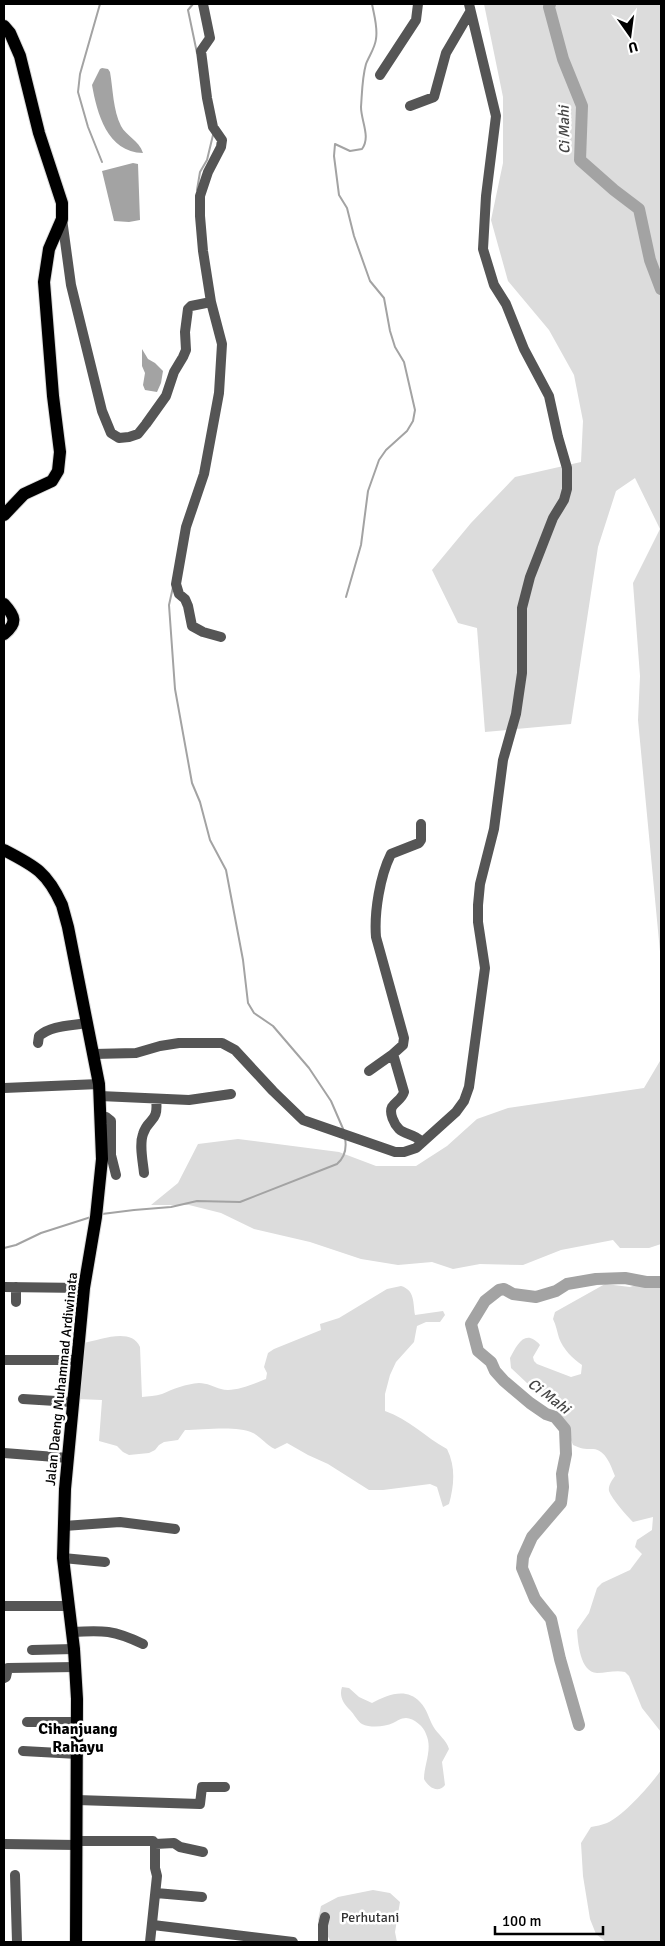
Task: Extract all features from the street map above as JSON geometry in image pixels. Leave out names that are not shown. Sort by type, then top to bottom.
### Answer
[{"type":"main road","points":[[4,26],[10,33],[20,56],[39,133],[62,203],[62,219],[49,248],[44,282],[60,452],[58,472],[52,481],[24,494],[4,515]]},
{"type":"main road","points":[[4,604],[12,613],[14,622],[4,634]]},
{"type":"main road","name":"Jalan Daeng Muhammad Ardiwinata","points":[[4,850],[32,864],[53,887],[62,905],[88,1022],[100,1090],[102,1117],[102,1159],[96,1217],[84,1288],[65,1489],[63,1558],[76,1667],[78,1722],[76,1942]]},
{"type":"street","points":[[203,4],[210,38],[201,51],[207,98],[213,127],[222,140],[221,147],[208,172],[200,196],[203,251],[211,302],[222,344],[220,393],[204,474],[186,527],[176,584],[179,594],[185,599],[188,606],[192,626],[203,632],[221,637]]},
{"type":"street","points":[[380,74],[416,20],[418,4]]},
{"type":"street","points":[[410,106],[434,96],[446,53],[469,8]]},
{"type":"street","points":[[94,1054],[136,1053],[179,1043],[222,1043],[234,1050],[294,1112],[311,1124],[359,1138],[395,1152],[416,1148],[456,1112],[464,1100],[469,1087],[485,968],[478,922],[480,884],[494,829],[503,760],[516,714],[522,673],[522,608],[530,577],[554,518],[564,500],[567,489],[567,468],[549,396],[524,349],[506,304],[494,285],[483,249],[486,196],[496,116],[469,8]]},
{"type":"street","points":[[62,219],[71,285],[102,411],[111,432],[119,438],[129,438],[138,434],[166,396],[174,372],[184,357],[186,350],[184,332],[188,309],[192,306],[211,302]]},
{"type":"street","points":[[369,1071],[403,1045],[404,1038],[376,937],[377,906],[387,862],[391,854],[419,843],[421,840],[421,824]]},
{"type":"street","points":[[38,1043],[39,1036],[53,1028],[88,1022]]},
{"type":"street","points":[[393,1054],[404,1092],[402,1098],[392,1108],[391,1115],[399,1129],[417,1136],[422,1142]]},
{"type":"street","points":[[4,1088],[100,1090],[156,1099],[188,1100],[231,1094]]},
{"type":"street","points":[[144,1173],[142,1139],[143,1133],[156,1117],[156,1099]]},
{"type":"street","points":[[102,1117],[106,1117],[111,1121],[111,1155],[116,1175]]},
{"type":"street","points":[[4,1287],[84,1288]]},
{"type":"street","points":[[16,1287],[16,1302]]},
{"type":"street","points":[[4,1360],[76,1360]]},
{"type":"street","points":[[24,1399],[72,1402]]},
{"type":"street","points":[[4,1454],[68,1458]]},
{"type":"street","points":[[64,1526],[120,1522],[175,1528]]},
{"type":"street","points":[[63,1558],[105,1562]]},
{"type":"street","points":[[4,1606],[68,1606]]},
{"type":"street","points":[[72,1632],[112,1631],[142,1644]]},
{"type":"street","points":[[32,1650],[74,1649]]},
{"type":"street","points":[[4,1678],[8,1668],[76,1667]]},
{"type":"street","points":[[27,1722],[78,1722]]},
{"type":"street","points":[[23,1751],[78,1754]]},
{"type":"street","points":[[77,1800],[200,1804],[202,1787],[225,1787]]},
{"type":"street","points":[[4,1844],[138,1840],[153,1841],[155,1844],[174,1843],[180,1848],[202,1852]]},
{"type":"street","points":[[150,1942],[157,1876],[155,1844]]},
{"type":"street","points":[[15,1875],[17,1942]]},
{"type":"street","points":[[156,1893],[202,1897]]},
{"type":"street","points":[[323,1942],[325,1916]]},
{"type":"street","points":[[153,1925],[293,1942]]},
{"type":"green space","points":[[484,4],[661,4],[661,962],[638,720],[640,676],[633,583],[660,529],[635,478],[616,491],[598,547],[571,724],[485,732],[477,628],[458,623],[432,570],[471,523],[515,477],[581,462],[583,421],[574,375],[549,330],[508,281],[491,220],[503,163],[503,97]]},
{"type":"green space","points":[[661,1038],[661,1244],[649,1248],[620,1248],[613,1240],[561,1250],[523,1265],[480,1264],[453,1269],[432,1262],[398,1265],[361,1259],[310,1242],[254,1229],[221,1213],[189,1205],[151,1205],[178,1183],[198,1144],[238,1139],[339,1152],[376,1166],[416,1166],[447,1146],[477,1119],[508,1108],[644,1088],[660,1061]]},
{"type":"green space","points":[[661,1276],[661,1732],[642,1708],[629,1676],[625,1672],[597,1673],[587,1668],[581,1656],[577,1630],[589,1613],[597,1588],[602,1583],[630,1570],[642,1554],[635,1547],[637,1540],[652,1530],[653,1517],[633,1522],[627,1516],[609,1491],[615,1476],[605,1455],[598,1450],[583,1449],[573,1445],[561,1415],[511,1368],[510,1358],[522,1340],[530,1338],[540,1345],[533,1357],[537,1364],[571,1377],[581,1374],[582,1365],[563,1346],[559,1338],[553,1319],[555,1312],[605,1284],[630,1287]]},
{"type":"green space","points":[[401,1286],[406,1288],[411,1294],[415,1315],[443,1311],[445,1315],[440,1322],[426,1322],[417,1326],[414,1342],[396,1362],[390,1375],[385,1394],[385,1411],[409,1423],[447,1449],[452,1463],[453,1483],[449,1504],[443,1507],[437,1487],[430,1484],[369,1490],[328,1464],[287,1443],[275,1449],[253,1433],[238,1429],[185,1430],[178,1440],[164,1442],[149,1453],[129,1455],[117,1446],[99,1441],[102,1400],[77,1399],[84,1343],[115,1336],[123,1336],[136,1341],[140,1347],[142,1397],[160,1395],[189,1384],[199,1383],[226,1390],[237,1389],[266,1379],[267,1373],[264,1367],[268,1353],[274,1349],[321,1330],[320,1324],[339,1318],[387,1289]]},
{"type":"green space","points":[[342,1687],[349,1688],[359,1697],[372,1703],[396,1694],[415,1697],[426,1711],[433,1726],[446,1742],[449,1749],[442,1762],[445,1785],[442,1788],[436,1789],[428,1785],[424,1779],[429,1745],[425,1731],[421,1726],[415,1721],[406,1718],[382,1726],[362,1724],[344,1702],[341,1696]]},
{"type":"green space","points":[[661,1770],[661,1942],[606,1942],[596,1934],[590,1919],[583,1876],[581,1843],[591,1827],[607,1823],[621,1814],[644,1792]]},
{"type":"green space","name":"Perhutani","points":[[373,1890],[390,1893],[400,1902],[395,1932],[397,1942],[329,1942],[330,1940],[318,1920],[321,1906],[338,1897]]},
{"type":"shaded area","points":[[102,68],[108,69],[110,72],[118,120],[126,133],[139,145],[143,153],[131,151],[121,146],[112,138],[101,119],[92,85]]},
{"type":"shaded area","points":[[133,163],[138,164],[140,220],[129,222],[114,221],[102,171]]},
{"type":"shaded area","points":[[142,349],[148,359],[163,371],[157,392],[145,390],[143,385],[145,373],[142,366]]},
{"type":"waterway","points":[[100,4],[80,74],[78,92],[88,127],[102,162]]},
{"type":"waterway","points":[[193,4],[188,10],[197,53]]},
{"type":"waterway","points":[[346,597],[361,545],[368,491],[379,460],[386,450],[407,431],[413,421],[415,410],[404,362],[395,347],[390,331],[384,298],[370,281],[354,236],[347,208],[339,195],[334,156],[335,144],[350,151],[362,149],[365,144],[366,134],[361,107],[366,64],[374,46],[376,35],[376,21],[372,4]]},
{"type":"waterway","name":"Ci Mahi","points":[[550,4],[549,7],[563,59],[582,106],[580,160],[639,209],[650,260],[661,289]]},
{"type":"waterway","points":[[197,190],[200,172],[207,160],[213,135]]},
{"type":"waterway","points":[[173,587],[169,605],[175,689],[192,783],[200,802],[210,840],[226,870],[243,960],[248,1003],[254,1013],[273,1026],[309,1068],[331,1101],[344,1131]]},
{"type":"waterway","points":[[102,1214],[171,1207],[197,1201],[240,1202],[337,1164],[345,1152],[345,1138]]},
{"type":"waterway","points":[[4,1248],[16,1245],[41,1233],[91,1217]]},
{"type":"waterway","name":"Ci Mahi","points":[[579,1725],[560,1659],[551,1619],[535,1599],[522,1568],[523,1557],[532,1537],[561,1503],[562,1474],[566,1454],[565,1429],[555,1417],[546,1414],[530,1403],[495,1371],[491,1362],[478,1351],[471,1324],[485,1301],[499,1290],[504,1289],[513,1294],[536,1297],[556,1291],[567,1284],[596,1279],[625,1278],[646,1282],[661,1282]]},
{"type":"district","name":"Cihanjuang Rahayu","points":[[78,1737]]}]
